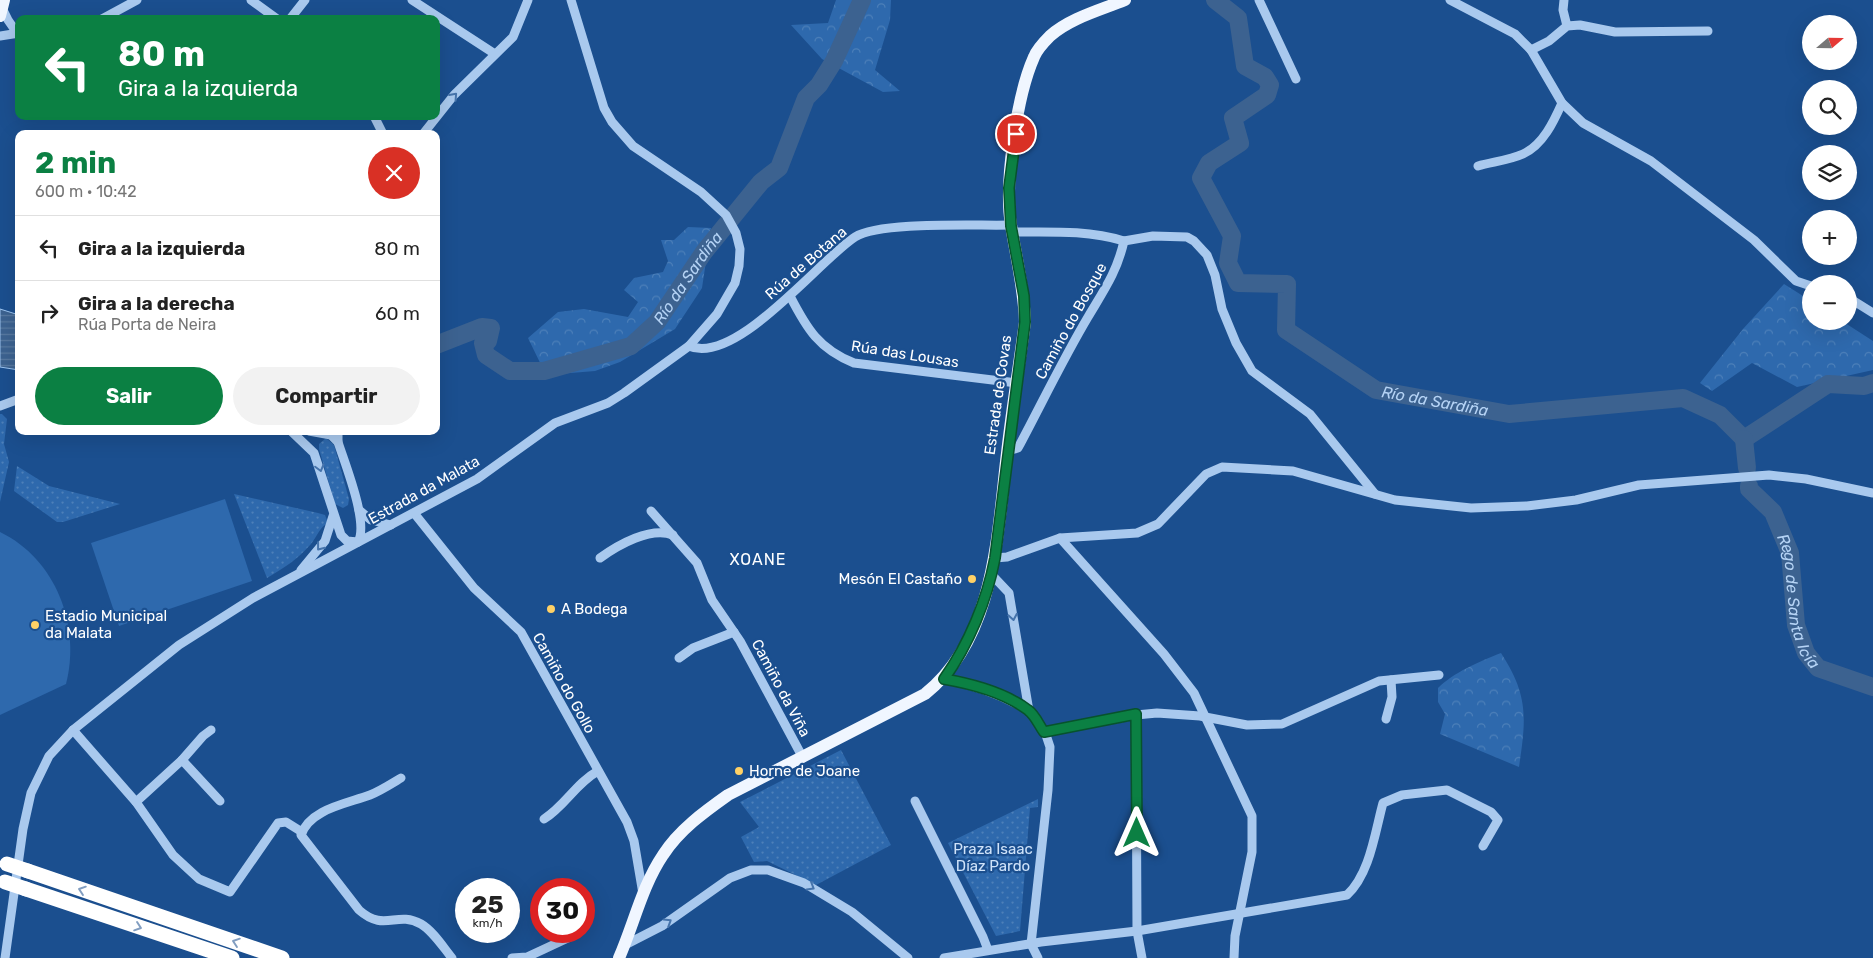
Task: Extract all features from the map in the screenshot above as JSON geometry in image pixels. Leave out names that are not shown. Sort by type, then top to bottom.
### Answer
[{"type":"highway","points":[[3,862],[282,958]]},
{"type":"highway","points":[[2,881],[232,958]]},
{"type":"main road","name":"Estrada de Covas","points":[[619,958],[643,894],[662,856],[674,840],[702,814],[728,795],[925,694],[944,679],[957,662],[971,633],[992,575],[1025,322],[1024,304],[1012,229],[1009,188],[1018,116],[1034,55],[1048,38],[1065,26],[1125,0]]},
{"type":"street","points":[[109,15],[137,0]]},
{"type":"street","points":[[251,0],[272,15]]},
{"type":"street","points":[[293,15],[305,0]]},
{"type":"street","points":[[412,0],[435,15]]},
{"type":"street","points":[[440,113],[454,95],[512,37],[528,0]]},
{"type":"street","name":"Estrada da Malata","points":[[5,958],[23,829],[30,793],[49,756],[72,730],[179,645],[253,598],[477,479],[555,423],[608,403],[624,393],[689,346],[717,314],[735,283],[740,249],[736,233],[726,216],[701,192],[633,146],[612,122],[604,108],[571,0]]},
{"type":"street","points":[[1259,0],[1296,79]]},
{"type":"street","points":[[1450,0],[1515,34],[1531,50],[1562,103],[1583,123],[1650,161],[1754,240],[1796,281],[1802,283]]},
{"type":"street","points":[[1564,0],[1563,10],[1567,26]]},
{"type":"street","points":[[2,8],[15,29]]},
{"type":"street","points":[[440,18],[495,54]]},
{"type":"street","points":[[1531,50],[1549,41],[1567,26],[1580,25],[1615,32],[1708,31]]},
{"type":"street","points":[[0,36],[15,34]]},
{"type":"street","points":[[1478,166],[1524,154],[1540,141],[1553,124],[1562,103]]},
{"type":"street","points":[[426,130],[434,120]]},
{"type":"street","name":"Rúa de Botana","points":[[689,346],[699,350],[706,350],[728,341],[753,326],[790,296],[812,272],[857,236],[889,228],[1012,229]]},
{"type":"street","points":[[1012,229],[1089,233],[1104,235],[1124,242],[1153,236],[1187,237],[1194,241],[1207,256],[1215,275],[1222,309],[1236,343],[1252,371],[1310,414],[1375,494]]},
{"type":"street","name":"Camiño do Bosque","points":[[1007,451],[1018,448],[1088,316],[1104,293],[1119,262],[1124,242]]},
{"type":"street","name":"Rúa das Lousas","points":[[790,296],[802,320],[819,342],[835,356],[854,363],[1017,383]]},
{"type":"street","points":[[1857,303],[1873,313]]},
{"type":"street","points":[[0,406],[15,400]]},
{"type":"street","points":[[295,435],[314,453],[333,516],[344,539],[358,542],[362,533],[358,509],[338,442],[338,435]]},
{"type":"street","points":[[331,435],[338,442]]},
{"type":"street","points":[[995,558],[1007,557],[1038,544],[1060,538],[1137,534],[1158,524],[1206,474],[1222,467],[1292,471],[1412,503],[1470,508],[1527,506],[1576,500],[1640,484],[1769,475],[1806,479],[1873,493]]},
{"type":"street","points":[[358,509],[370,520],[391,525]]},
{"type":"street","name":"Camiño da Viña","points":[[651,511],[697,563],[712,600],[734,632],[803,758]]},
{"type":"street","name":"Camiño do Gollo","points":[[414,513],[474,588],[520,632],[557,693],[573,728],[629,828],[634,841],[643,894]]},
{"type":"street","points":[[298,574],[325,541],[333,516]]},
{"type":"street","points":[[600,558],[617,547],[648,535],[666,532],[673,535]]},
{"type":"street","points":[[1060,538],[1164,654],[1194,693],[1252,816],[1252,852],[1239,913],[1234,958]]},
{"type":"street","points":[[992,575],[1009,593],[1030,711],[1044,732],[1050,747],[1051,761],[1031,944],[1038,958]]},
{"type":"street","name":"Camiño da Viña","points":[[679,658],[693,648],[734,632]]},
{"type":"street","points":[[1044,732],[1136,714],[1200,716],[1247,725],[1282,724],[1379,681],[1402,677],[1439,675]]},
{"type":"street","points":[[944,679],[975,685],[1030,711]]},
{"type":"street","points":[[1386,719],[1392,697],[1391,680]]},
{"type":"street","points":[[1136,714],[1137,931],[1142,958]]},
{"type":"street","points":[[72,730],[136,802],[173,855],[199,879],[230,892],[278,823],[286,822],[302,832]]},
{"type":"street","points":[[136,802],[182,760],[203,736],[211,730]]},
{"type":"street","points":[[182,760],[220,800]]},
{"type":"street","points":[[544,819],[559,810],[580,783],[598,771]]},
{"type":"street","points":[[401,778],[372,794],[324,811],[304,825],[302,839],[359,910],[370,919],[380,922],[403,919],[421,924],[452,958]]},
{"type":"street","points":[[944,958],[957,958],[988,950],[1137,931],[1347,895],[1357,883],[1366,862],[1383,803],[1402,795],[1447,790],[1491,812],[1498,820],[1484,846]]},
{"type":"street","points":[[915,801],[988,950]]},
{"type":"street","points":[[625,945],[662,926],[730,878],[751,870],[768,870],[804,883],[852,912],[908,958]]},
{"type":"street","points":[[512,958],[527,957],[557,943]]},
{"type":"green space","points":[[836,0],[891,0],[890,20],[875,70],[900,91],[883,92],[822,59],[791,25],[828,23]]},
{"type":"green space","points":[[688,227],[711,228],[702,288],[675,329],[620,362],[595,371],[546,375],[528,338],[558,312],[584,309],[628,317],[638,302],[624,290],[634,278],[663,272],[668,261],[661,240],[674,240]]},
{"type":"green space","points":[[1784,284],[1802,295],[1802,330],[1856,330],[1873,341],[1873,370],[1797,387],[1752,363],[1712,391],[1700,383],[1743,329]]},
{"type":"green space","points":[[0,414],[7,419],[4,444],[9,462],[0,502]]},
{"type":"green space","points":[[326,438],[334,445],[349,499],[348,505],[343,508],[335,504],[319,449],[319,444]]},
{"type":"green space","points":[[17,466],[49,486],[120,504],[63,522],[57,522],[14,491]]},
{"type":"green space","points":[[234,494],[325,515],[328,523],[301,554],[267,578]]},
{"type":"green space","points":[[225,499],[252,581],[119,626],[91,543]]},
{"type":"green space","name":"Estadio Municipal da Malata","points":[[0,532],[20,544],[36,559],[60,596],[70,640],[70,662],[66,684],[0,715]]},
{"type":"green space","points":[[1501,653],[1517,682],[1521,695],[1524,721],[1519,767],[1440,734],[1445,714],[1438,702],[1438,688],[1459,672]]},
{"type":"green space","points":[[841,750],[891,845],[816,885],[767,861],[754,862],[741,837],[759,827],[740,802]]},
{"type":"green space","name":"Praza Isaac Díaz Pardo","points":[[1038,799],[1038,807],[1030,808],[1020,931],[996,936],[948,843]]},
{"type":"shaded area","points":[[0,309],[15,314],[15,369],[0,367]]},
{"type":"waterway","name":"Río da Sardiña","points":[[440,343],[482,327],[491,328],[488,341],[483,343],[486,355],[510,371],[544,371],[631,346],[657,322],[704,252],[761,182],[779,168],[806,98],[819,85],[834,61],[862,0]]},
{"type":"waterway","name":"Río da Sardiña","points":[[1215,0],[1238,18],[1245,66],[1265,77],[1270,85],[1267,95],[1233,118],[1240,143],[1209,163],[1201,178],[1232,236],[1228,263],[1238,283],[1287,284],[1286,330],[1376,390],[1509,414],[1683,398],[1720,415],[1744,439],[1828,384],[1864,386],[1873,383]]},
{"type":"waterway","name":"Rego de Santa Icía","points":[[1744,439],[1747,468]]},
{"type":"waterway","name":"Rego de Santa Icía","points":[[1749,486],[1749,489],[1773,512],[1790,553],[1796,625],[1806,653],[1818,668],[1873,687]]},
{"type":"place","name":"Mesón El Castaño","points":[[972,579]]},
{"type":"place","name":"A Bodega","points":[[551,609]]},
{"type":"place","name":"Estadio Municipal da Malata","points":[[35,625]]},
{"type":"place","name":"Horne de Joane","points":[[739,771]]},
{"type":"district","name":"XOANE","points":[[758,559]]},
{"type":"route","points":[[1016,134],[1009,188],[1011,226],[1024,296],[1025,322],[1007,451],[995,558],[992,575],[971,633],[957,662],[944,679],[975,685],[1014,702],[1030,711],[1044,732],[1136,714],[1137,833]]}]
